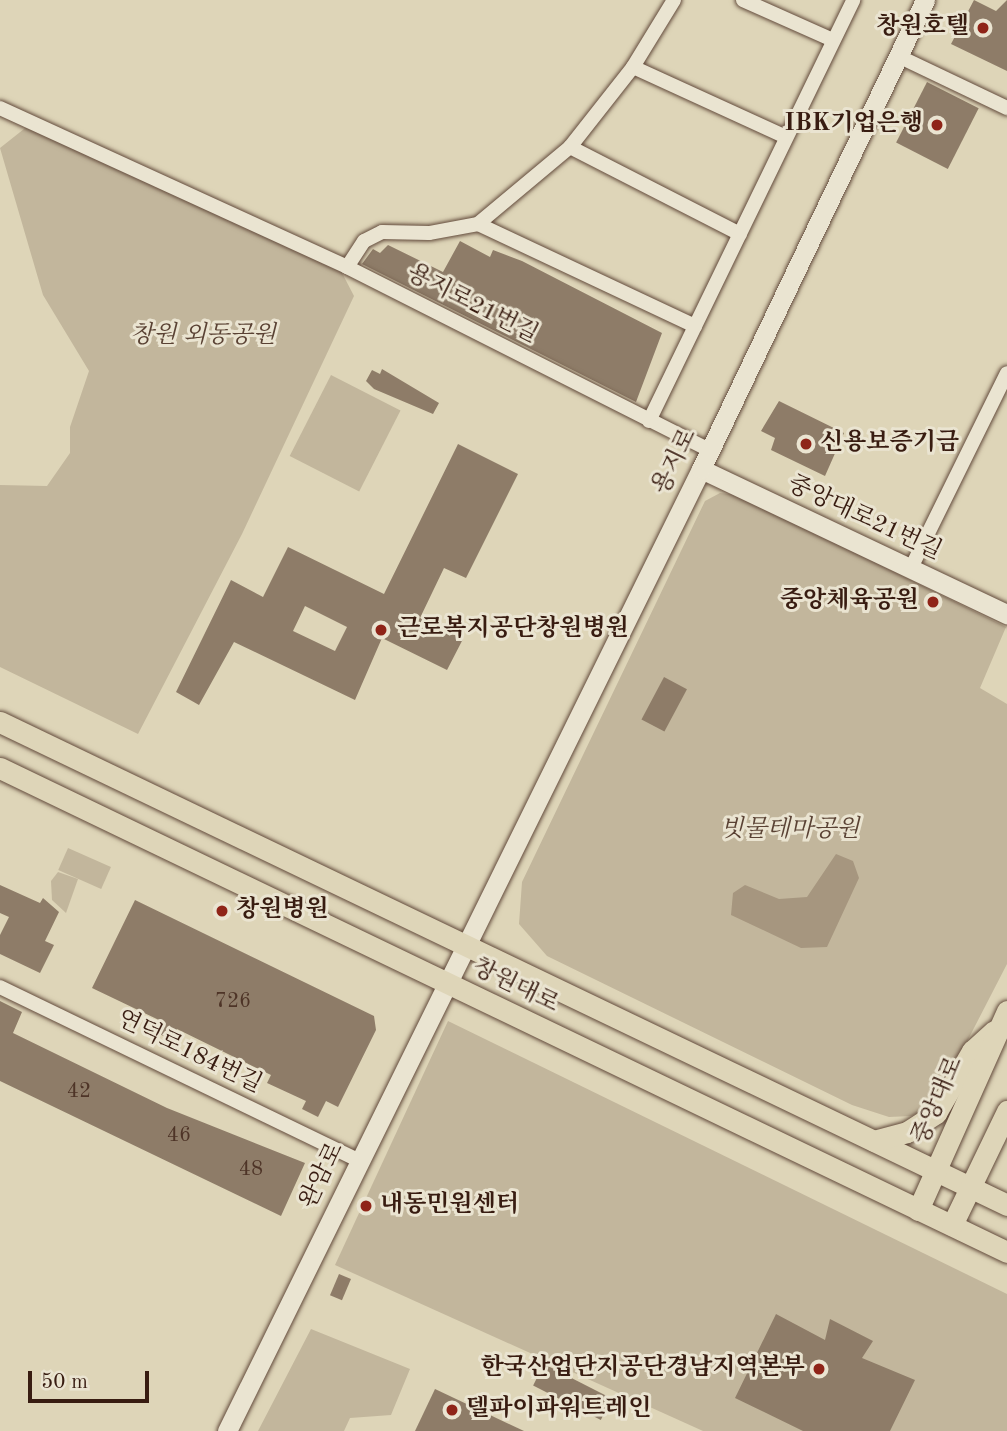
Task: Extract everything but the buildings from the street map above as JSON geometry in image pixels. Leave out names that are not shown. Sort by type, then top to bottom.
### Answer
[{"type":"main road","name":"용지로","points":[[464,942],[701,469],[925,0]]},
{"type":"main road","name":"중앙대로21번길","points":[[701,469],[1007,614]]},
{"type":"main road","name":"창원대로","points":[[0,722],[464,942],[1007,1205]]},
{"type":"main road","name":"창원대로","points":[[0,768],[1007,1252]]},
{"type":"main road","name":"완암로","points":[[227,1431],[464,942]]},
{"type":"main road","points":[[874,1141],[907,1132],[936,1113],[972,1051],[1004,1018]]},
{"type":"main road","name":"중앙대로","points":[[918,1210],[1004,1018]]},
{"type":"main road","points":[[952,1225],[1007,1111]]},
{"type":"street","name":"용지로21번길","points":[[674,0],[633,67],[570,147],[478,224],[429,233],[382,232],[364,242],[347,267],[710,450]]},
{"type":"street","points":[[743,0],[833,40]]},
{"type":"street","points":[[649,421],[853,0]]},
{"type":"street","points":[[898,57],[1007,108]]},
{"type":"street","points":[[633,67],[786,137]]},
{"type":"street","points":[[0,108],[347,267]]},
{"type":"street","points":[[570,147],[740,234]]},
{"type":"street","points":[[478,224],[695,326]]},
{"type":"street","points":[[911,568],[1007,373]]},
{"type":"street","name":"연덕로184번길","points":[[0,987],[358,1160]]},
{"type":"green space","name":"창원 외동공원","points":[[29,125],[340,269],[354,296],[242,534],[138,734],[0,667],[0,485],[47,486],[70,453],[70,427],[89,371],[43,295],[0,148]]},
{"type":"green space","points":[[331,375],[400,410],[359,491],[290,456]]},
{"type":"green space","name":"빗물테마공원","points":[[720,493],[738,495],[1006,627],[980,688],[1007,704],[1007,964],[941,1092],[925,1110],[911,1116],[889,1117],[852,1105],[547,956],[519,924],[522,882],[705,501]]},
{"type":"green space","points":[[68,848],[111,867],[101,889],[58,870]]},
{"type":"green space","points":[[58,872],[78,879],[66,913],[52,900],[51,881]]},
{"type":"green space","points":[[448,1021],[1007,1294],[1007,1431],[703,1431],[335,1265]]},
{"type":"green space","points":[[311,1329],[410,1369],[391,1415],[350,1418],[344,1431],[258,1431]]},
{"type":"shaded area","points":[[836,854],[853,861],[859,878],[827,947],[801,948],[731,915],[733,893],[745,885],[779,899],[807,897]]},
{"type":"place","name":"창원호텔","points":[[983,28]]},
{"type":"place","name":"IBK기업은행","points":[[937,125]]},
{"type":"place","name":"신용보증기금","points":[[806,444]]},
{"type":"place","name":"중앙체육공원","points":[[933,602]]},
{"type":"place","name":"근로복지공단창원병원","points":[[381,630]]},
{"type":"place","name":"창원병원","points":[[222,911]]},
{"type":"place","name":"내동민원센터","points":[[366,1206]]},
{"type":"place","name":"한국산업단지공단경남지역본부","points":[[819,1369]]},
{"type":"place","name":"델파이파워트레인","points":[[452,1410]]}]
